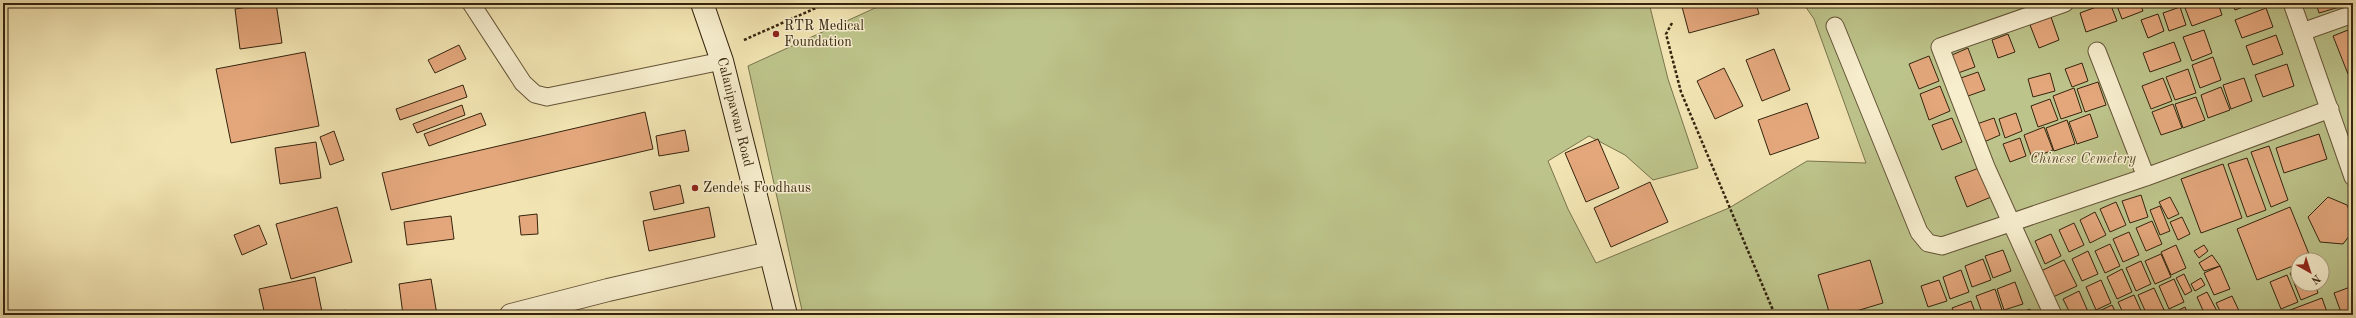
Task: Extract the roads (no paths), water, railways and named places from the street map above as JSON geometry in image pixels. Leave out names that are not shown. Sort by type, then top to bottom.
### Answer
[{"type":"street","name":"Calanipawan Road","points":[[702,3],[722,61],[786,315]]},
{"type":"street","points":[[511,315],[608,290],[770,253]]},
{"type":"lane","points":[[471,3],[523,83],[535,94],[547,97],[722,61]]},
{"type":"lane","points":[[2053,315],[1986,167],[1940,47],[2065,3]]},
{"type":"lane","points":[[2292,3],[2353,177]]},
{"type":"lane","points":[[2302,32],[2353,14]]},
{"type":"lane","points":[[1835,26],[1919,232],[1928,243],[1942,246],[2146,177],[2330,109]]},
{"type":"lane","points":[[2097,51],[2146,177]]},
{"type":"place","name":"RTR Medical Foundation","points":[[776,34]]},
{"type":"place","name":"Zende's Foodhaus","points":[[695,188]]},
{"type":"park label","name":"Chinese Cemetery","points":[[2083,159]]}]
